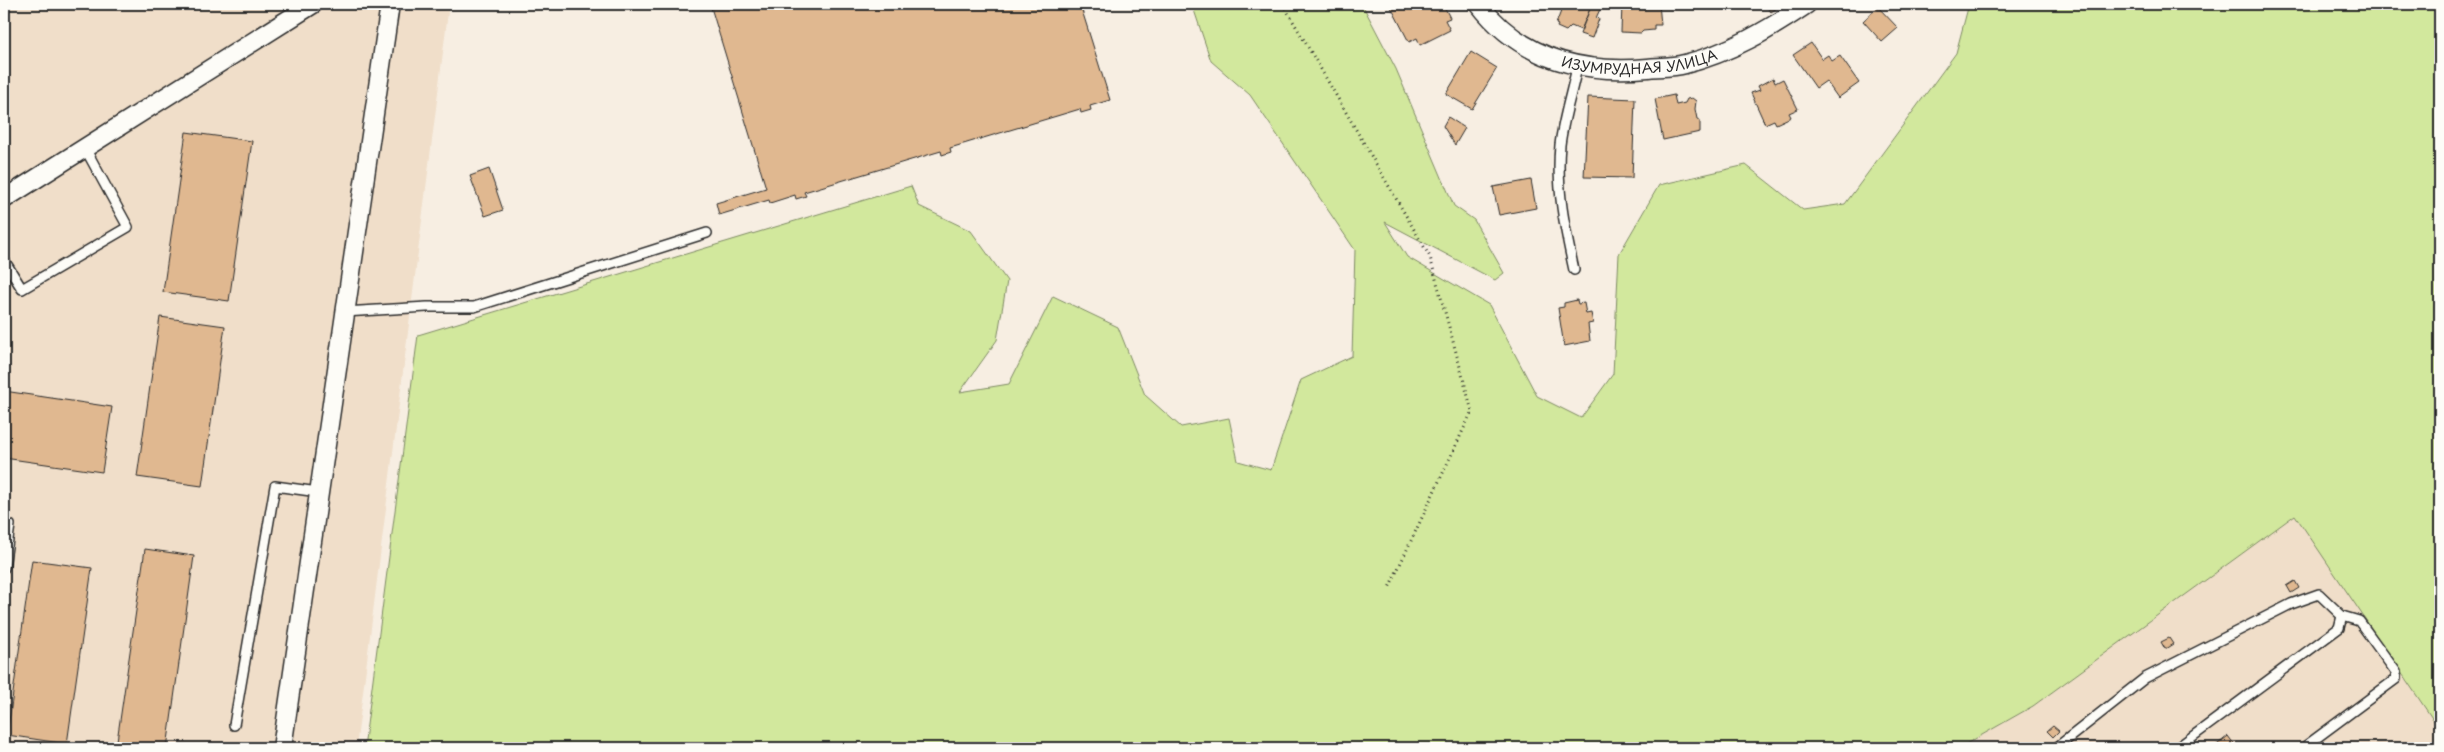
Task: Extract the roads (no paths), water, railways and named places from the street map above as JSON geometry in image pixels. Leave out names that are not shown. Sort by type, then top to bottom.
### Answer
[{"type":"street","points":[[4,199],[312,4]]},
{"type":"street","points":[[282,748],[390,4]]},
{"type":"street","name":"ИЗУМРУДНАЯ УЛИЦА","points":[[1479,4],[1489,17],[1513,37],[1544,56],[1577,66],[1619,71],[1684,65],[1719,53],[1772,27],[1807,4]]},
{"type":"lane","points":[[1574,270],[1562,214],[1559,175],[1560,144],[1577,66]]},
{"type":"lane","points":[[4,260],[22,289],[128,227],[85,148]]},
{"type":"lane","points":[[344,312],[426,307],[474,307],[707,233]]},
{"type":"lane","points":[[234,724],[275,486],[318,492]]},
{"type":"lane","points":[[4,523],[10,524],[4,568]]},
{"type":"lane","points":[[2056,748],[2145,678],[2291,604],[2319,594],[2342,616],[2359,622],[2396,672],[2396,679],[2303,748]]},
{"type":"lane","points":[[2177,748],[2339,628],[2342,616]]}]
